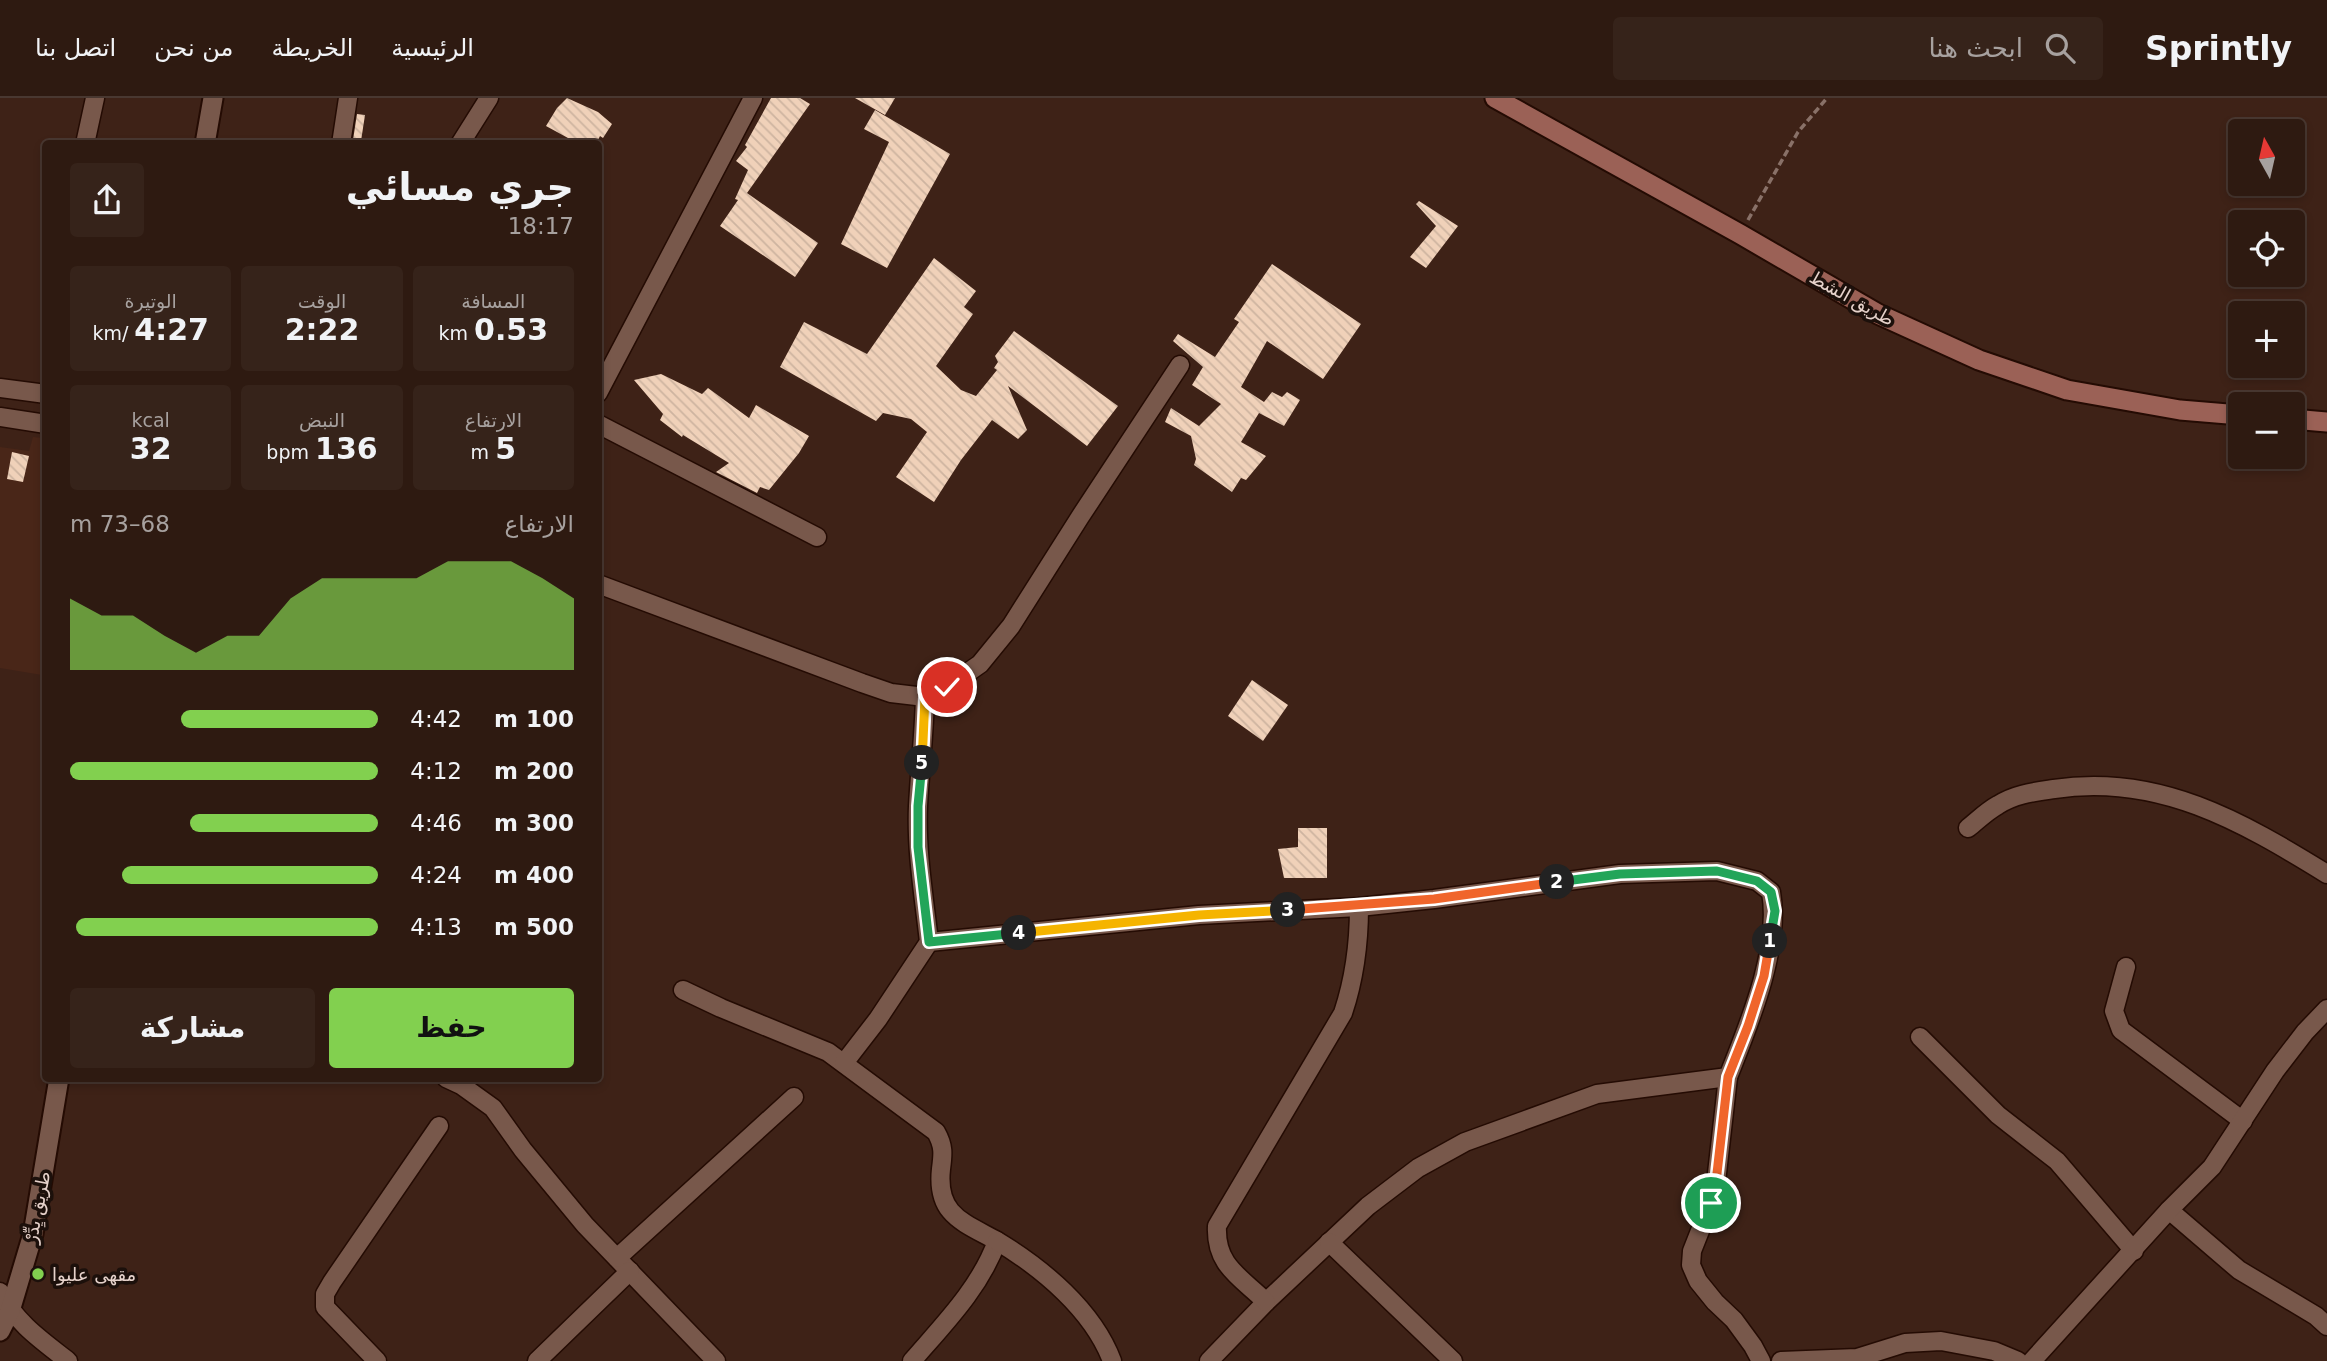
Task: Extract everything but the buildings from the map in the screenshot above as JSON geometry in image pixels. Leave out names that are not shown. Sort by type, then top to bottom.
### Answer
[{"type":"main road","name":"طريق الشط","points":[[1495,98],[1878,314],[1979,360],[2067,390],[2180,410],[2228,414]]},
{"type":"main road","points":[[2305,420],[2327,422]]},
{"type":"street","points":[[86,140],[94,98]]},
{"type":"street","points":[[206,140],[213,98]]},
{"type":"street","points":[[342,140],[348,98]]},
{"type":"street","points":[[463,140],[489,98]]},
{"type":"street","points":[[602,385],[753,98]]},
{"type":"street","points":[[602,586],[862,683],[891,693],[925,697],[965,677],[980,664],[1011,626],[1180,365]]},
{"type":"street","points":[[0,388],[42,393]]},
{"type":"street","points":[[0,417],[42,423]]},
{"type":"street","points":[[602,426],[817,537]]},
{"type":"street","points":[[844,1063],[878,1019],[929,942],[918,847],[925,697]]},
{"type":"street","points":[[1968,828],[1998,805],[2031,792],[2077,785],[2118,785],[2200,806],[2224,816],[2327,874]]},
{"type":"street","points":[[929,942],[1199,915],[1359,907],[1620,874],[1717,871],[1757,881],[1771,892],[1775,911],[1764,976],[1728,1077],[1716,1182],[1711,1203],[1692,1251],[1691,1265],[1698,1281],[1734,1320],[1754,1346],[1761,1361]]},
{"type":"street","points":[[1266,1302],[1228,1268],[1216,1240],[1217,1226],[1343,1013],[1353,984],[1357,958],[1359,907]]},
{"type":"street","points":[[2126,967],[2114,1011],[2121,1030],[2243,1121]]},
{"type":"street","points":[[683,990],[811,1045],[844,1063],[887,1098],[936,1132],[944,1150],[941,1172],[942,1199],[948,1209],[962,1221],[1027,1259],[1067,1296],[1098,1332],[1108,1350],[1110,1360]]},
{"type":"street","points":[[2032,1361],[2169,1210],[2212,1167],[2275,1071],[2327,1009]]},
{"type":"street","points":[[1920,1037],[1998,1115],[2057,1160],[2134,1251]]},
{"type":"street","points":[[1209,1361],[1266,1302],[1368,1206],[1418,1168],[1465,1142],[1597,1094],[1728,1077]]},
{"type":"street","name":"طريق يِدِّرْ","points":[[0,1331],[10,1311],[38,1208],[58,1082]]},
{"type":"street","points":[[455,1082],[493,1108],[540,1172],[585,1225],[716,1361]]},
{"type":"street","points":[[617,1258],[794,1097]]},
{"type":"street","points":[[377,1361],[325,1307],[326,1294],[439,1126]]},
{"type":"street","points":[[2169,1210],[2239,1270],[2327,1325]]},
{"type":"street","points":[[912,1361],[978,1283],[990,1262],[997,1241]]},
{"type":"street","points":[[1329,1242],[1453,1361]]},
{"type":"street","points":[[537,1361],[630,1271]]},
{"type":"street","points":[[0,1292],[10,1311],[68,1361]]},
{"type":"street","points":[[1781,1361],[1857,1358],[1905,1343],[1941,1341],[1987,1356],[2018,1361]]},
{"type":"path","points":[[1740,234],[1798,132],[1826,98]]},
{"type":"shaded area","points":[[33,437],[42,438],[42,675],[0,668],[0,447],[29,451]]},
{"type":"place","name":"مقهى عليوا","points":[[38,1274]]},
{"type":"route","points":[[947,687],[925,697],[918,847],[929,942],[1199,915],[1359,907],[1620,874],[1717,871],[1757,881],[1771,892],[1775,911],[1764,976],[1728,1077],[1716,1182],[1711,1203]]}]
